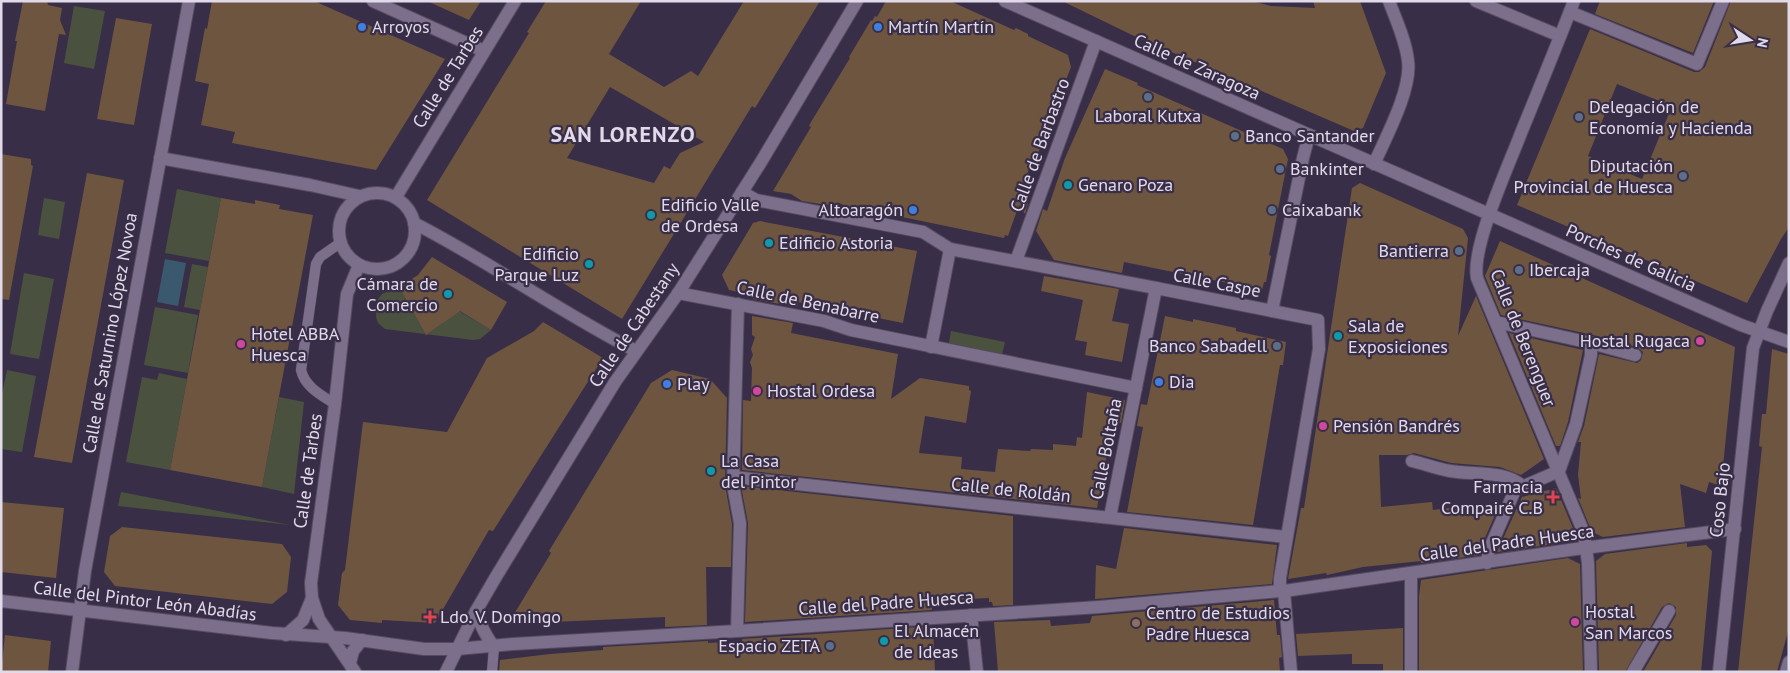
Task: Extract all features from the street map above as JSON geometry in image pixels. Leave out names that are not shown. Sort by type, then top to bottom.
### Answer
[{"type":"street","name":"Calle de Saturnino López Novoa","points":[[72,672],[85,571],[189,1]]},
{"type":"street","points":[[373,1],[484,51]]},
{"type":"street","name":"Calle de Tarbes","points":[[396,197],[515,1]]},
{"type":"street","name":"Calle de Cabestany","points":[[446,672],[476,611],[523,533],[636,351],[678,293],[742,192],[857,1]]},
{"type":"street","name":"Calle de Zaragoza","points":[[1005,1],[1374,164]]},
{"type":"street","points":[[1374,164],[1403,94],[1409,72],[1406,50],[1389,1]]},
{"type":"street","points":[[1476,1],[1560,36]]},
{"type":"street","points":[[1572,6],[1697,64],[1723,1]]},
{"type":"street","name":"Calle de Berenguer","points":[[1572,6],[1490,215],[1476,262],[1476,272],[1584,533],[1588,563],[1591,672]]},
{"type":"street","name":"Calle de Barbastro","points":[[1016,261],[1096,42]]},
{"type":"street","points":[[1272,311],[1309,135]]},
{"type":"street","points":[[160,158],[310,185],[359,196]]},
{"type":"street","name":"Porches de Galicia","points":[[1374,164],[1759,332],[1789,342]]},
{"type":"street","points":[[382,192],[396,197],[408,208],[414,223],[415,234],[408,254],[391,266],[380,269],[370,269],[351,260],[340,243],[338,232],[341,216],[350,202],[366,193],[382,192]]},
{"type":"street","points":[[742,192],[756,200],[922,232],[950,249],[931,347]]},
{"type":"street","points":[[414,223],[451,242],[606,336],[636,351]]},
{"type":"street","name":"Calle Caspe","points":[[950,249],[1318,320],[1319,349],[1286,537]]},
{"type":"street","name":"Coso Bajo","points":[[1720,672],[1753,348],[1779,281],[1789,263]]},
{"type":"street","name":"Calle de Tarbes","points":[[353,667],[319,619],[312,598],[311,583],[335,404],[347,294],[359,265]]},
{"type":"street","name":"Calle Boltaña","points":[[1110,517],[1156,288]]},
{"type":"street","name":"Calle de Benabarre","points":[[678,293],[824,321],[851,330],[1136,388]]},
{"type":"street","points":[[737,632],[740,523],[732,486],[738,304]]},
{"type":"street","points":[[1496,322],[1591,343],[1635,355]]},
{"type":"street","points":[[1487,563],[1489,550],[1515,490],[1558,471],[1576,424],[1591,355],[1591,343]]},
{"type":"street","points":[[1412,461],[1451,471],[1515,479],[1522,486]]},
{"type":"street","name":"Calle de Roldán","points":[[733,478],[1286,537]]},
{"type":"street","name":"Calle del Padre Huesca","points":[[457,649],[1099,607],[1282,591],[1734,529]]},
{"type":"street","points":[[1286,537],[1280,578],[1291,672]]},
{"type":"street","points":[[1411,574],[1411,672]]},
{"type":"street","points":[[286,634],[303,620],[312,598]]},
{"type":"street","name":"Calle del Pintor León Abadías","points":[[1,601],[286,634],[362,640],[424,649],[457,649]]},
{"type":"street","points":[[476,611],[483,630],[494,647]]},
{"type":"street","points":[[1633,672],[1669,611]]},
{"type":"street","points":[[972,615],[977,672]]},
{"type":"street","points":[[353,667],[353,651],[362,640]]},
{"type":"street","points":[[1786,672],[1789,662]]},
{"type":"lane","points":[[335,404],[307,384],[301,370],[316,264],[320,257],[340,243]]},
{"type":"lane","points":[[492,672],[494,647]]},
{"type":"green space","points":[[74,6],[105,11],[94,69],[64,63]]},
{"type":"green space","points":[[177,189],[221,198],[209,261],[165,253]]},
{"type":"green space","points":[[44,198],[65,202],[59,239],[38,235]]},
{"type":"green space","points":[[192,264],[208,267],[200,310],[184,307]]},
{"type":"green space","points":[[24,273],[54,279],[39,359],[10,354]]},
{"type":"green space","points":[[399,287],[425,334],[385,329],[378,323],[376,317],[377,301],[382,294]]},
{"type":"green space","points":[[449,305],[491,330],[480,339],[473,340],[427,334],[443,323],[437,312]]},
{"type":"green space","points":[[155,307],[198,315],[188,373],[144,365]]},
{"type":"green space","points":[[951,331],[1005,342],[1002,354],[949,343]]},
{"type":"green space","points":[[7,370],[36,376],[22,452],[1,449],[1,399]]},
{"type":"green space","points":[[159,373],[187,379],[170,470],[126,462],[142,377],[157,380]]},
{"type":"green space","points":[[279,397],[304,402],[294,494],[262,487]]},
{"type":"green space","points":[[121,492],[290,525],[118,506]]},
{"type":"water","points":[[165,259],[186,263],[178,306],[157,302]]},
{"type":"building","points":[[23,1],[47,1],[48,5],[62,8],[60,20],[66,35],[59,34],[45,111],[6,104]]},
{"type":"building","points":[[212,1],[314,1],[445,59],[376,170],[232,143],[235,132],[201,125],[209,84],[195,81]]},
{"type":"building","points":[[427,1],[481,1],[469,20]]},
{"type":"building","points":[[546,1],[641,1],[609,54],[664,87],[691,71],[698,76],[744,1],[820,1],[755,108],[752,106],[622,319],[427,200],[529,33],[527,32]],"holes":[[[610,87],[704,142],[680,153],[670,169],[664,166],[654,183],[567,158]]]},
{"type":"building","points":[[886,1],[950,1],[1014,30],[1016,28],[1028,34],[1028,36],[1068,55],[1071,67],[1036,159],[1033,158],[1018,199],[1028,203],[1025,214],[1019,205],[1008,236],[1005,235],[1004,238],[873,211],[871,214],[859,212],[839,203],[833,206],[802,201],[791,194],[773,191],[871,20],[875,16],[877,17]]},
{"type":"building","points":[[1062,1],[1252,1],[1271,6],[1315,8],[1313,1],[1360,1],[1386,73],[1363,128],[1354,131],[1132,35]]},
{"type":"building","points":[[1600,1],[1714,1],[1693,53],[1595,14]]},
{"type":"building","points":[[1731,1],[1789,1],[1789,227],[1747,303],[1517,205],[1590,29],[1694,72],[1699,72],[1705,67]],"holes":[[[1617,84],[1672,106],[1642,179],[1588,156]]]},
{"type":"building","points":[[116,18],[152,24],[134,125],[97,119]]},
{"type":"building","points":[[1105,69],[1283,149],[1288,159],[1269,255],[1271,256],[1266,282],[1264,282],[1262,290],[1124,262],[1122,273],[1054,260],[1036,231],[1043,209],[1047,211],[1065,158]]},
{"type":"building","points":[[1,154],[31,159],[31,165],[33,166],[9,300],[1,299]]},
{"type":"building","points":[[87,173],[124,180],[72,463],[34,457]]},
{"type":"building","points":[[1360,183],[1463,229],[1468,238],[1458,336],[1476,296],[1544,459],[1521,475],[1500,467],[1451,463],[1414,453],[1407,455],[1379,455],[1381,507],[1432,502],[1433,510],[1480,504],[1470,511],[1477,509],[1495,515],[1481,547],[1480,555],[1421,563],[1421,561],[1363,567],[1327,575],[1326,573],[1288,579],[1301,508],[1304,508],[1352,188]]},
{"type":"building","name":"Hotel ABBA Huesca","points":[[221,198],[255,204],[255,200],[280,205],[279,209],[313,215],[262,487],[170,470]]},
{"type":"building","points":[[760,221],[917,251],[903,323],[798,302],[797,307],[753,299],[753,295],[729,290],[722,275],[753,223]]},
{"type":"building","points":[[1500,241],[1735,347],[1721,486],[1709,482],[1706,493],[1680,484],[1685,527],[1603,537],[1592,532],[1578,498],[1581,499],[1578,475],[1581,442],[1578,442],[1584,426],[1599,354],[1637,363],[1641,360],[1643,352],[1637,347],[1593,335],[1501,315],[1485,276]]},
{"type":"building","name":"Cámara de Comercio","points":[[432,257],[507,302],[491,330],[460,311],[426,335],[399,287],[418,275]]},
{"type":"building","points":[[1044,276],[1119,289],[1112,321],[1129,324],[1122,362],[1085,355],[1087,342],[1075,340],[1083,300],[1041,291]]},
{"type":"building","points":[[752,316],[793,323],[791,333],[898,354],[891,399],[920,378],[969,386],[971,391],[966,423],[925,416],[919,453],[962,457],[961,469],[995,472],[998,449],[1030,451],[1031,449],[1053,450],[1053,444],[1076,446],[1077,437],[1082,438],[1087,392],[1125,400],[1121,423],[1113,421],[1097,508],[742,470],[743,400],[751,401],[752,368],[750,362],[753,355],[751,349],[755,337],[752,335]]},
{"type":"building","points":[[1165,316],[1193,322],[1193,319],[1236,328],[1236,331],[1286,342],[1283,365],[1280,365],[1253,525],[1127,512],[1143,427],[1137,426],[1141,404],[1147,405]]},
{"type":"building","points":[[543,322],[603,358],[493,531],[489,530],[435,623],[382,620],[382,623],[350,620],[338,605],[342,573],[345,570],[363,422],[447,432],[487,358],[534,331]]},
{"type":"building","points":[[1509,333],[1583,350],[1568,422],[1560,446],[1556,446]]},
{"type":"building","points":[[1772,349],[1789,354],[1789,628],[1777,672],[1738,672],[1762,447],[1759,446],[1762,414],[1766,414]]},
{"type":"building","points":[[672,370],[710,379],[727,398],[725,485],[732,524],[731,567],[706,567],[707,625],[665,627],[665,617],[508,624],[551,553],[549,551],[651,383]]},
{"type":"building","points":[[741,486],[1013,516],[1013,605],[993,606],[992,602],[989,602],[989,598],[931,601],[932,610],[745,622],[748,523]]},
{"type":"building","points":[[1556,488],[1575,533],[1570,542],[1497,552],[1522,497]]},
{"type":"building","points":[[1,502],[64,508],[56,578],[1,572]]},
{"type":"building","points":[[122,527],[282,544],[291,557],[287,592],[272,604],[115,586],[104,572],[110,536]]},
{"type":"building","points":[[1124,528],[1277,545],[1272,584],[1095,599],[1096,565],[1116,569]]},
{"type":"building","points":[[1687,543],[1687,547],[1706,545],[1712,551],[1701,672],[1643,672],[1676,615],[1676,607],[1669,603],[1662,607],[1625,672],[1599,672],[1596,561],[1605,554]]},
{"type":"building","points":[[1568,558],[1580,564],[1583,672],[1419,672],[1419,596],[1421,580]]},
{"type":"building","points":[[1274,600],[1277,635],[1280,635],[1282,657],[1279,658],[1280,672],[998,672],[994,622],[1050,620],[1051,626],[1090,623],[1092,616]]},
{"type":"building","points":[[933,626],[935,672],[499,672],[500,660],[603,650],[603,647],[742,641],[742,639]]},
{"type":"building","points":[[1403,628],[1403,672],[1383,672],[1383,664],[1352,664],[1352,654],[1298,656],[1296,634]]},
{"type":"building","points":[[5,635],[51,641],[48,672],[1,672]]},
{"type":"place","name":"Arroyos","points":[[362,27]]},
{"type":"place","name":"Martín Martín","points":[[878,27]]},
{"type":"place","name":"Laboral Kutxa","points":[[1148,97]]},
{"type":"place","name":"Delegación de Economía y Hacienda","points":[[1579,117]]},
{"type":"place","name":"Banco Santander","points":[[1235,136]]},
{"type":"place","name":"Bankinter","points":[[1280,169]]},
{"type":"place","name":"Diputación Provincial de Huesca","points":[[1683,176]]},
{"type":"place","name":"Genaro Poza","points":[[1068,185]]},
{"type":"place","name":"Altoaragón","points":[[913,210]]},
{"type":"place","name":"Caixabank","points":[[1272,210]]},
{"type":"place","name":"Edificio Valle de Ordesa","points":[[651,215]]},
{"type":"place","name":"Edificio Astoria","points":[[769,243]]},
{"type":"place","name":"Bantierra","points":[[1459,251]]},
{"type":"place","name":"Edificio Parque Luz","points":[[589,264]]},
{"type":"place","name":"Ibercaja","points":[[1519,270]]},
{"type":"place","name":"Cámara de Comercio","points":[[448,294]]},
{"type":"place","name":"Sala de Exposiciones","points":[[1338,336]]},
{"type":"place","name":"Hostal Rugaca","points":[[1700,341]]},
{"type":"place","name":"Hotel ABBA Huesca","points":[[241,344]]},
{"type":"place","name":"Banco Sabadell","points":[[1277,346]]},
{"type":"place","name":"Dia","points":[[1159,382]]},
{"type":"place","name":"Play","points":[[667,384]]},
{"type":"place","name":"Hostal Ordesa","points":[[757,391]]},
{"type":"place","name":"Pensión Bandrés","points":[[1323,426]]},
{"type":"place","name":"La Casa del Pintor","points":[[711,471]]},
{"type":"place","name":"Farmacia Compairé C.B","points":[[1553,497]]},
{"type":"place","name":"Ldo. V. Domingo","points":[[430,617]]},
{"type":"place","name":"Hostal San Marcos","points":[[1575,622]]},
{"type":"place","name":"Centro de Estudios Padre Huesca","points":[[1136,623]]},
{"type":"place","name":"El Almacén de Ideas","points":[[884,641]]},
{"type":"place","name":"Espacio ZETA","points":[[830,646]]},
{"type":"district","name":"SAN LORENZO","points":[[623,134]]}]
